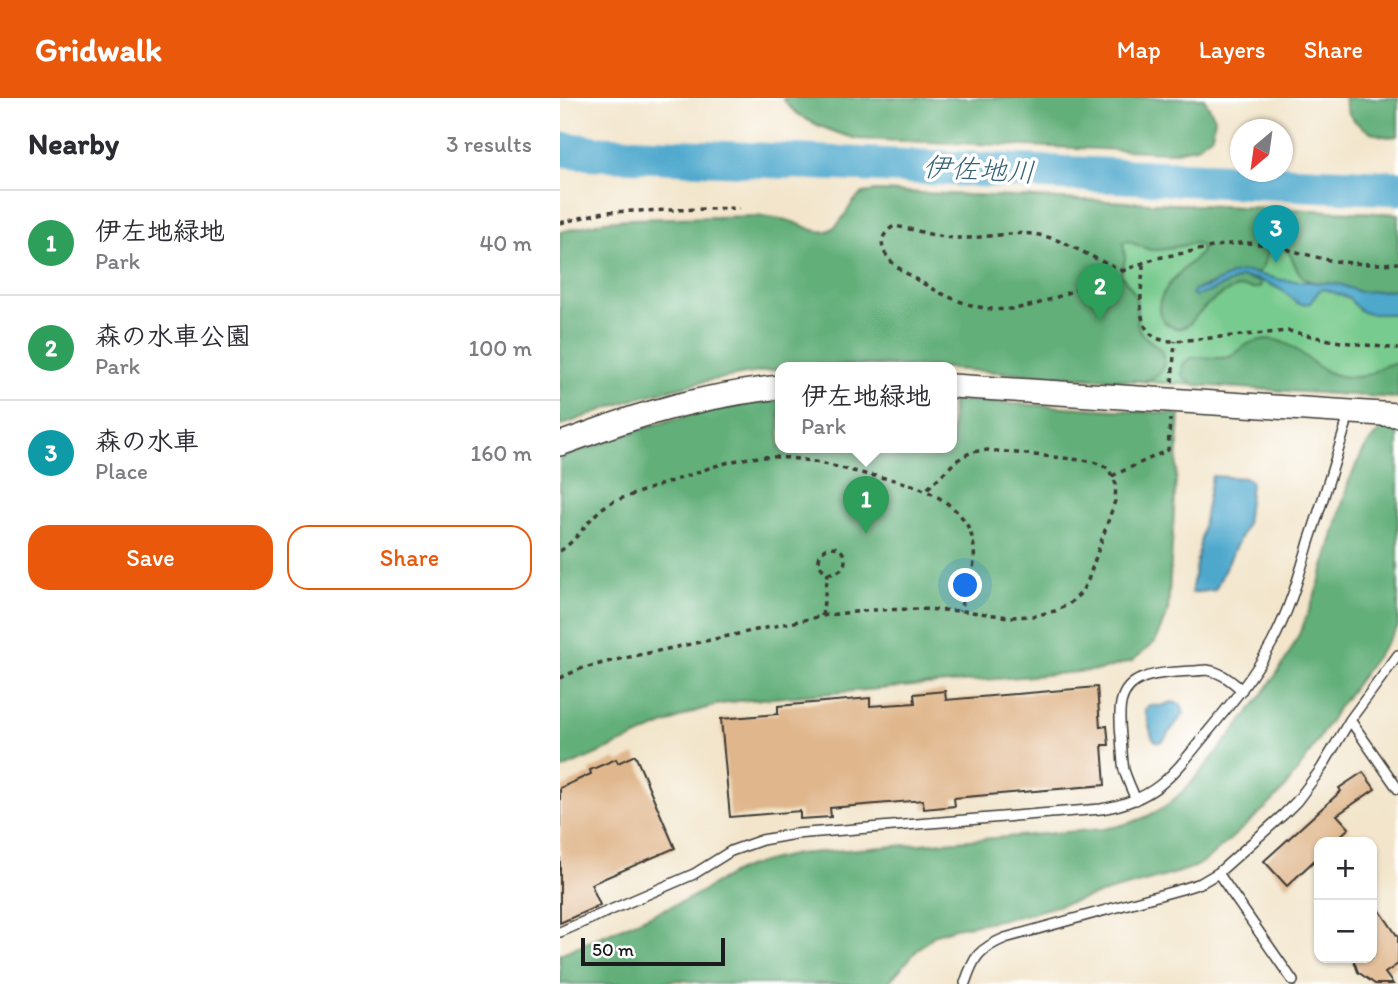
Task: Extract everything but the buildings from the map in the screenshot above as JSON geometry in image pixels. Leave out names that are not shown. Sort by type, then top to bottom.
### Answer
[{"type":"street","points":[[957,386],[1398,415]]},
{"type":"street","points":[[560,444],[645,414],[698,400],[775,388]]},
{"type":"lane","points":[[560,932],[680,881],[731,852],[762,840],[794,834],[1101,809],[1119,806],[1153,791],[1168,779],[1242,690],[1269,649],[1286,614],[1346,425],[1347,412]]},
{"type":"lane","points":[[965,983],[972,963],[986,946],[1005,937],[1182,889],[1201,883],[1218,873],[1297,801],[1321,769],[1350,720],[1398,656]]},
{"type":"lane","points":[[1136,800],[1124,770],[1119,718],[1119,707],[1127,688],[1145,676],[1207,670],[1224,675],[1242,690]]},
{"type":"lane","points":[[1350,720],[1398,789]]},
{"type":"lane","points":[[1218,873],[1293,981]]},
{"type":"path","points":[[560,223],[604,212],[739,208]]},
{"type":"path","points":[[1124,271],[1048,237],[1029,233],[955,238],[894,226],[885,231],[882,240],[885,253],[892,263],[902,270],[937,292],[961,303],[986,309],[1012,309],[1038,304],[1143,264],[1155,259],[1243,243],[1331,260],[1398,264]]},
{"type":"path","points":[[1143,264],[1144,327],[1150,335],[1159,340],[1175,341],[1289,331],[1334,341],[1398,349]]},
{"type":"path","points":[[1172,388],[1175,341]]},
{"type":"path","points":[[1112,476],[1168,450],[1170,417]]},
{"type":"path","points":[[560,678],[580,669],[611,661],[822,616],[873,610],[919,609],[1010,617],[1055,611],[1069,604],[1081,593],[1088,580],[1115,501],[1116,484],[1108,468],[1091,461],[988,450],[971,452],[956,461],[925,491]]},
{"type":"path","points":[[560,551],[572,542],[594,514],[614,501],[725,463],[779,457],[806,460],[897,481],[925,491],[959,513],[971,532],[975,552],[973,574],[960,611]]},
{"type":"path","points":[[835,547],[841,550],[846,563],[843,570],[828,573],[819,565],[819,558],[822,551],[835,547]]},
{"type":"path","points":[[822,616],[828,573]]},
{"type":"green space","points":[[783,98],[1204,98],[1215,118],[1212,135],[1196,147],[1170,152],[857,139],[805,119],[788,106]]},
{"type":"green space","points":[[1344,98],[1398,98],[1398,136],[1376,134],[1362,127],[1347,110]]},
{"type":"green space","points":[[876,191],[1398,214],[1398,398],[957,369],[957,362],[806,362],[854,202],[863,193]]},
{"type":"green space","points":[[876,191],[1398,214],[1398,290],[1360,292],[1307,280],[1298,271],[1289,252],[1272,244],[1258,273],[1233,274],[1194,290],[1209,292],[1242,277],[1260,282],[1259,288],[1242,287],[1225,293],[1208,304],[1189,325],[1176,328],[1164,321],[1159,313],[1159,304],[1169,285],[1199,255],[1202,250],[1200,245],[1195,243],[1150,250],[1127,241],[1123,242],[1125,259],[1121,275],[1135,295],[1140,331],[1160,349],[1164,358],[1161,371],[1148,380],[957,369],[957,362],[775,362],[775,370],[710,380],[659,392],[560,426],[560,232],[605,221],[629,219],[758,216],[795,222],[822,232],[838,224],[854,201],[865,193]]},
{"type":"green space","points":[[1269,339],[1288,345],[1327,372],[1339,376],[1363,376],[1386,365],[1398,364],[1398,398],[1194,385],[1183,377],[1182,367],[1191,358],[1229,357],[1249,343]]},
{"type":"green space","points":[[957,400],[1180,414],[1168,611],[1155,642],[1132,661],[1101,670],[716,705],[693,712],[560,770],[560,458],[647,427],[729,407],[775,401],[775,453],[957,453]]},
{"type":"green space","points":[[1398,428],[1398,627],[1336,711],[1284,789],[1208,859],[1177,873],[1020,916],[936,934],[920,947],[887,984],[713,984],[679,980],[660,984],[560,984],[560,954],[688,899],[735,872],[762,862],[797,854],[1103,829],[1158,811],[1196,778],[1283,665],[1309,612],[1355,468],[1372,439],[1383,430]]},
{"type":"water","points":[[1241,272],[1282,280],[1339,284],[1360,292],[1398,290],[1398,314],[1363,312],[1349,298],[1324,289],[1319,291],[1310,303],[1301,304],[1272,285],[1242,277],[1209,292],[1196,296],[1192,294],[1194,290]]},
{"type":"water","points":[[1212,476],[1250,480],[1246,525],[1215,590],[1191,593]]},
{"type":"water","points":[[1172,702],[1181,704],[1184,713],[1163,741],[1157,742],[1152,737],[1145,710],[1149,705],[1160,706]]},
{"type":"waterway","name":"伊佐地川","points":[[560,149],[597,153],[1398,188]]},
{"type":"place","name":"森の水車","points":[[1276,263]]},
{"type":"place","name":"森の水車公園","points":[[1100,321]]},
{"type":"place","name":"伊左地緑地","points":[[866,534]]}]
